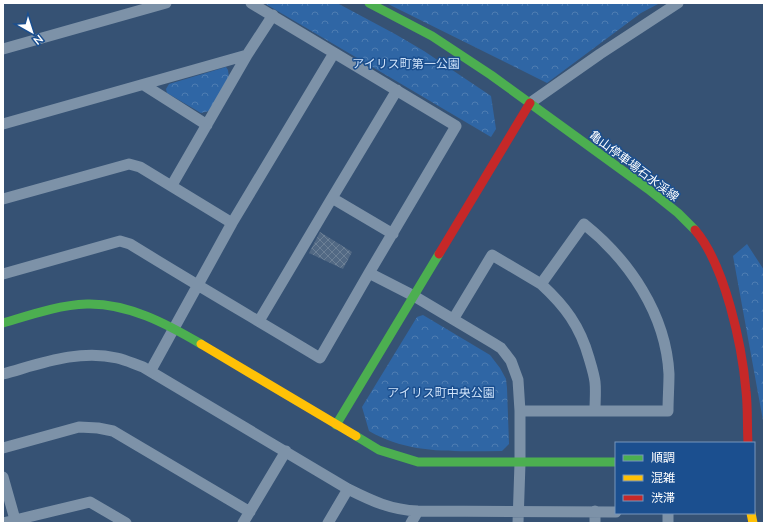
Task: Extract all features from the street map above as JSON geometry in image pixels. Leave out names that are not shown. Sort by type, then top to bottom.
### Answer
[{"type":"street","points":[[3,49],[166,3]]},
{"type":"street","points":[[3,274],[120,241],[130,244],[196,286],[259,321],[320,358],[456,126],[251,3]]},
{"type":"street","name":"亀山停車場石水渓線","points":[[369,3],[400,18],[472,62],[656,196],[693,226],[710,250],[729,301],[744,375],[748,442]]},
{"type":"street","points":[[336,425],[530,103],[600,54],[678,3]]},
{"type":"street","points":[[172,186],[247,56],[273,15]]},
{"type":"street","points":[[151,370],[232,223],[334,53]]},
{"type":"street","points":[[3,124],[247,56]]},
{"type":"street","points":[[144,84],[207,125]]},
{"type":"street","points":[[259,321],[397,90]]},
{"type":"street","points":[[3,199],[129,164],[140,167],[232,223]]},
{"type":"street","points":[[332,198],[393,234]]},
{"type":"street","points":[[520,411],[668,411],[669,374],[666,352],[653,311],[637,282],[620,258],[597,234],[584,224],[541,284]]},
{"type":"street","points":[[454,318],[492,255],[541,284],[562,305],[580,331],[595,380],[595,410]]},
{"type":"street","points":[[369,274],[454,318],[501,348],[511,362],[518,380],[520,411],[518,517]]},
{"type":"street","points":[[3,323],[57,308],[86,304],[121,307],[174,328],[379,450],[418,462],[615,462]]},
{"type":"street","points":[[3,374],[55,360],[88,355],[116,358],[151,370],[348,489],[378,503],[404,510],[518,517],[595,511],[615,512]]},
{"type":"street","points":[[3,448],[79,427],[98,428],[113,431],[250,512]]},
{"type":"street","points":[[243,523],[286,452]]},
{"type":"street","points":[[3,477],[16,521]]},
{"type":"street","points":[[328,523],[348,489]]},
{"type":"street","points":[[3,523],[90,502],[126,523]]},
{"type":"street","points":[[411,523],[418,511]]},
{"type":"street","points":[[595,511],[595,523]]},
{"type":"green space","name":"アイリス町第一公園","points":[[264,3],[337,3],[395,34],[424,51],[491,96],[496,129],[491,137]]},
{"type":"green space","points":[[386,3],[660,3],[641,13],[547,83]]},
{"type":"green space","points":[[226,67],[229,78],[209,111],[201,113],[167,93],[166,89],[169,84]]},
{"type":"green space","points":[[747,244],[764,270],[764,426],[733,256]]},
{"type":"green space","name":"アイリス町中央公園","points":[[423,315],[490,355],[500,368],[506,379],[509,444],[502,451],[451,451],[417,448],[385,439],[369,431],[362,407],[417,317]]},
{"type":"building","points":[[320,232],[352,252],[343,269],[309,253]]},
{"type":"traffic: fast","points":[[369,3],[432,36],[491,75],[648,189],[678,213],[695,230]]},
{"type":"traffic: fast","points":[[336,425],[439,254]]},
{"type":"traffic: fast","points":[[3,323],[65,306],[87,304],[102,305],[117,307],[147,316],[175,329],[201,344]]},
{"type":"traffic: fast","points":[[356,436],[379,450],[418,462],[615,462]]},
{"type":"traffic: slow","points":[[201,344],[356,436]]},
{"type":"traffic: slow","points":[[751,514],[753,523]]},
{"type":"traffic: jam","points":[[439,254],[530,103]]},
{"type":"traffic: jam","points":[[695,230],[706,245],[715,263],[723,284],[736,329],[744,372],[748,442]]}]
